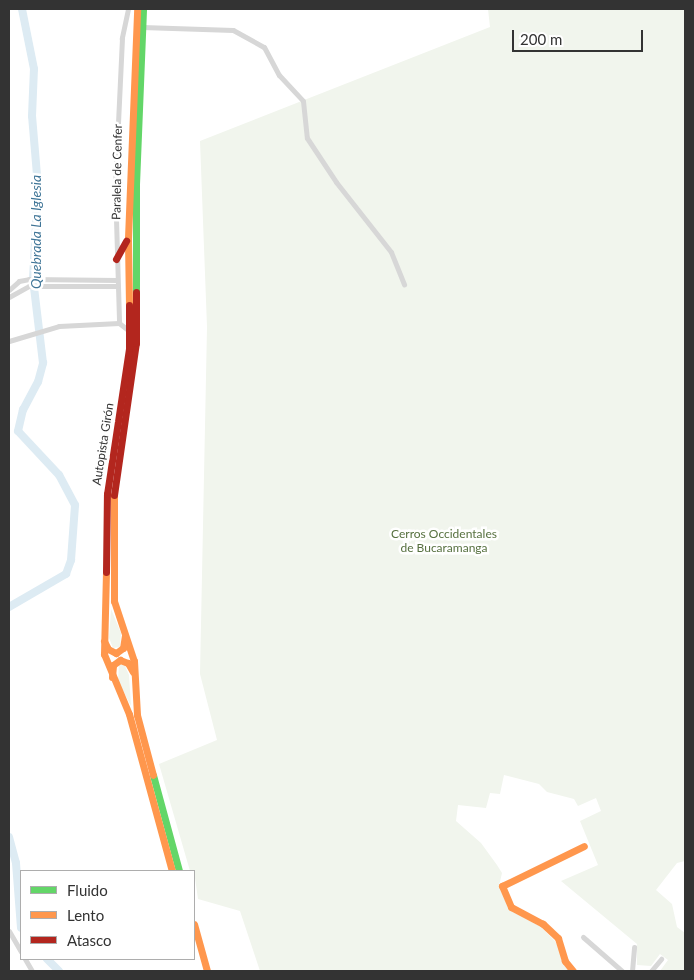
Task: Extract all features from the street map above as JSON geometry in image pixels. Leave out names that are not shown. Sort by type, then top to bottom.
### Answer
[{"type":"main road","name":"Autopista Girón","points":[[136,9],[128,238],[129,348],[107,494],[104,641],[105,662],[130,714],[172,870]]},
{"type":"main road","name":"Autopista Girón","points":[[143,9],[136,184],[136,344],[111,534],[114,601],[132,652],[137,714],[179,870]]},
{"type":"main road","points":[[116,259],[128,238]]},
{"type":"main road","points":[[104,641],[108,649],[116,653],[123,648],[125,635]]},
{"type":"main road","points":[[112,680],[113,665],[120,660],[128,663],[134,675]]},
{"type":"main road","points":[[573,971],[556,937],[543,924],[511,907],[502,886],[584,846]]},
{"type":"main road","points":[[195,928],[207,971]]},
{"type":"main road","points":[[195,949],[201,971]]},
{"type":"street","name":"Paralela de Cenfer","points":[[119,323],[116,259],[116,153],[122,38],[128,9]]},
{"type":"street","points":[[142,27],[233,30],[264,47],[279,75],[303,101],[307,138],[336,182],[391,252],[404,284]]},
{"type":"street","points":[[9,290],[19,281],[30,279],[117,280]]},
{"type":"street","points":[[9,297],[29,286],[117,286]]},
{"type":"street","points":[[9,340],[50,329],[119,323],[129,331]]},
{"type":"street","points":[[9,930],[20,950]]},
{"type":"street","points":[[584,937],[622,971]]},
{"type":"street","points":[[632,971],[634,947]]},
{"type":"street","points":[[651,971],[661,959]]},
{"type":"street","points":[[26,960],[32,971]]},
{"type":"green space","name":"Cerros Occidentales de Bucaramanga","points":[[488,9],[685,9],[685,861],[677,863],[656,890],[672,904],[677,927],[685,933],[685,971],[660,971],[668,960],[660,954],[651,966],[637,965],[637,944],[561,881],[598,865],[580,821],[601,811],[596,798],[578,806],[574,799],[547,792],[539,784],[504,775],[500,794],[490,793],[486,808],[458,805],[456,821],[481,843],[502,873],[499,886],[509,910],[541,927],[555,941],[571,971],[260,971],[240,911],[198,899],[195,870],[190,870],[159,764],[217,740],[200,674],[207,327],[200,141],[490,27]]},
{"type":"green space","points":[[111,609],[121,633],[120,647],[113,648],[109,638]]},
{"type":"green space","points":[[119,664],[125,666],[129,675],[131,706],[118,681]]},
{"type":"waterway","name":"Quebrada La Iglesia","points":[[9,607],[66,574],[71,560],[75,505],[59,475],[18,431],[23,410],[38,382],[43,363],[33,279],[38,187],[32,116],[34,69],[22,9]]},
{"type":"waterway","name":"Quebrada La Iglesia","points":[[9,837],[16,863],[20,915]]},
{"type":"waterway","name":"Quebrada La Iglesia","points":[[48,960],[59,971]]},
{"type":"traffic: fast","points":[[136,292],[136,184],[143,9]]},
{"type":"traffic: fast","points":[[153,775],[179,870]]},
{"type":"traffic: slow","points":[[129,305],[128,238],[137,9]]},
{"type":"traffic: slow","points":[[114,495],[114,601],[134,661],[137,715],[153,775]]},
{"type":"traffic: slow","points":[[106,572],[104,654],[129,714],[172,870]]},
{"type":"traffic: slow","points":[[104,641],[108,649],[116,653],[123,648],[125,636]]},
{"type":"traffic: slow","points":[[112,677],[113,665],[120,660],[128,663],[133,672]]},
{"type":"traffic: slow","points":[[573,971],[565,961],[558,938],[543,924],[511,907],[502,886],[584,846]]},
{"type":"traffic: slow","points":[[195,928],[207,971]]},
{"type":"traffic: jam","points":[[116,259],[126,241]]},
{"type":"traffic: jam","points":[[114,495],[136,343],[136,292]]},
{"type":"traffic: jam","points":[[106,572],[107,494],[129,348],[129,305]]}]
